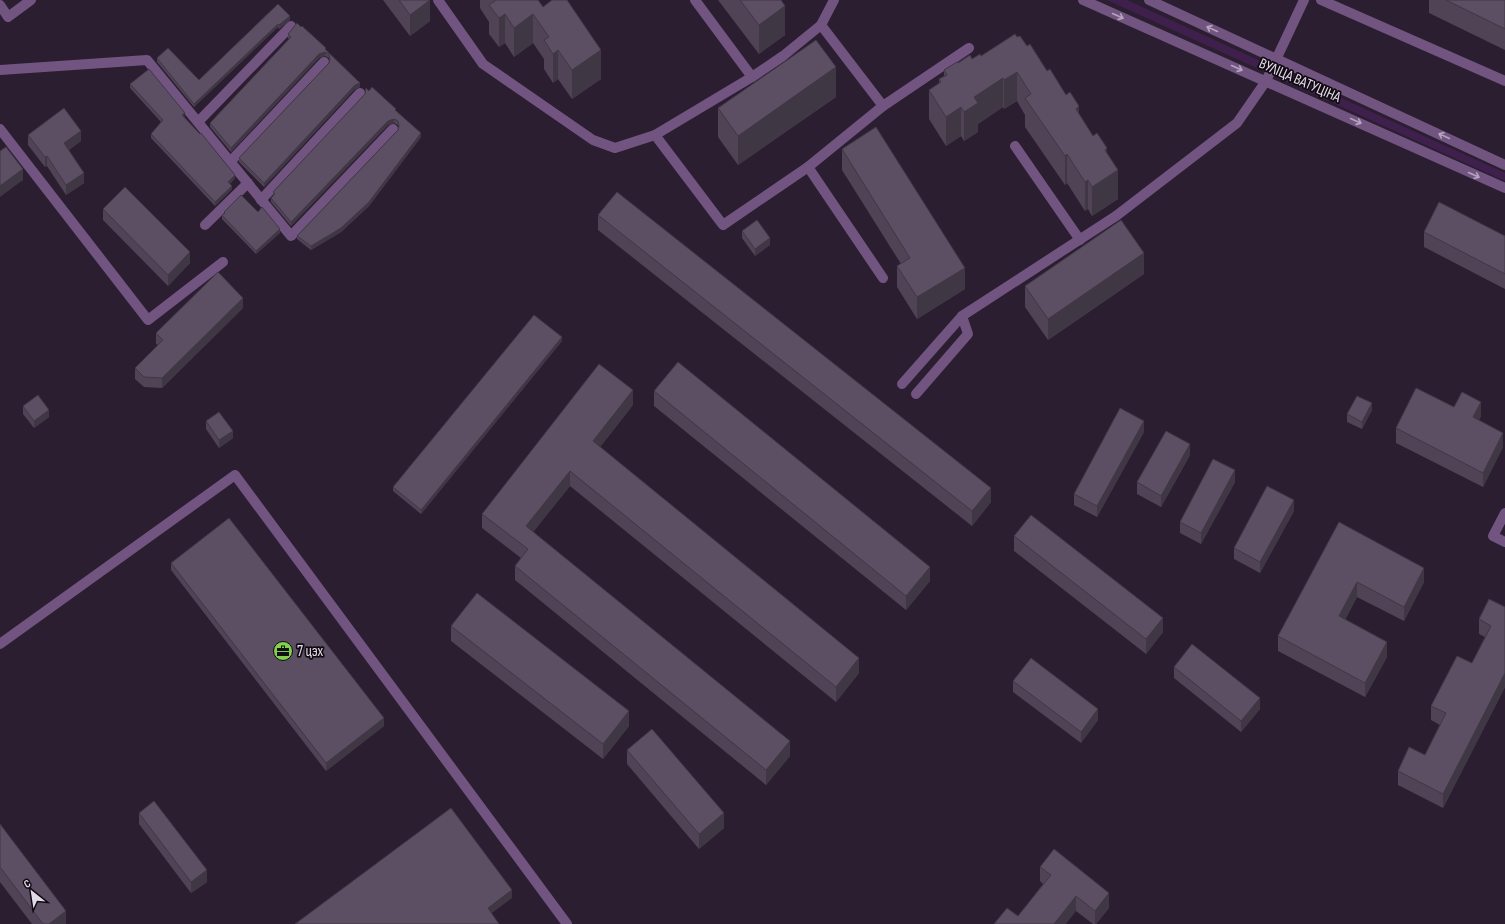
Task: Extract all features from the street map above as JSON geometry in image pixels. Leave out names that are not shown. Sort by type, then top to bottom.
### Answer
[{"type":"street","points":[[0,5],[8,17],[31,0]]},
{"type":"street","points":[[438,0],[483,64],[593,140],[615,148],[655,134],[752,77],[783,56],[821,25],[834,0]]},
{"type":"street","points":[[696,0],[752,77]]},
{"type":"street","name":"ВУЛІЦА ВАТУЦІНА","points":[[1083,0],[1505,188]]},
{"type":"street","name":"ВУЛІЦА ВАТУЦІНА","points":[[1149,0],[1504,163]]},
{"type":"street","points":[[902,384],[962,316],[1116,216],[1237,123],[1266,81],[1304,0]]},
{"type":"street","points":[[1321,0],[1505,81]]},
{"type":"street","points":[[821,25],[883,106]]},
{"type":"street","points":[[198,122],[291,26]]},
{"type":"street","points":[[655,134],[723,225],[808,167],[883,106],[970,48]]},
{"type":"street","points":[[0,70],[146,60],[291,236],[393,129]]},
{"type":"street","points":[[230,162],[324,62]]},
{"type":"street","points":[[262,200],[360,93]]},
{"type":"street","points":[[0,129],[148,320],[223,262]]},
{"type":"street","points":[[1015,146],[1080,240]]},
{"type":"street","points":[[808,167],[883,278]]},
{"type":"street","points":[[205,225],[248,183]]},
{"type":"street","points":[[916,394],[968,334],[962,316]]},
{"type":"street","points":[[0,644],[235,475],[567,924]]},
{"type":"street","points":[[1505,513],[1492,536],[1505,542]]},
{"type":"shaded area","points":[[1107,0],[1127,0],[1505,173],[1505,181]]},
{"type":"building","points":[[399,0],[430,0],[410,15]]},
{"type":"building","points":[[494,0],[538,0],[543,7],[552,0],[567,0],[601,50],[572,70],[558,50],[553,54],[544,40],[549,37],[533,14],[514,28],[505,14],[499,18],[489,5],[495,1]]},
{"type":"building","points":[[740,0],[781,0],[785,6],[759,25]]},
{"type":"building","points":[[1446,0],[1505,0],[1505,29]]},
{"type":"building","points":[[278,4],[290,16],[279,25],[278,24],[194,104],[157,58],[168,48],[199,80]]},
{"type":"building","points":[[297,23],[326,48],[325,49],[360,83],[355,85],[264,183],[239,158],[329,63],[329,54],[325,52],[319,54],[231,148],[210,123],[291,37],[288,34]]},
{"type":"building","points":[[1015,34],[1017,37],[1020,36],[1027,46],[1030,44],[1047,71],[1050,69],[1066,95],[1070,92],[1079,106],[1076,109],[1093,136],[1097,133],[1107,148],[1105,150],[1118,170],[1092,187],[1088,180],[1085,182],[1067,154],[1065,156],[1025,98],[1031,94],[1017,72],[1004,80],[1003,78],[974,97],[978,103],[964,112],[961,107],[946,117],[929,90],[941,82],[939,79],[947,75],[944,70],[970,55],[972,59],[980,54],[981,56]]},
{"type":"building","points":[[816,40],[836,67],[738,136],[718,108]]},
{"type":"building","points":[[149,69],[185,113],[182,115],[200,134],[201,133],[235,175],[228,182],[232,186],[215,202],[151,134],[163,120],[130,84]]},
{"type":"building","points":[[372,87],[421,133],[369,202],[341,228],[311,246],[297,236],[398,130],[398,121],[394,119],[388,121],[291,222],[271,198],[275,194],[273,192],[365,94],[366,88],[369,91]]},
{"type":"building","points":[[64,108],[81,131],[64,143],[84,173],[66,185],[47,156],[45,157],[28,135]]},
{"type":"building","points":[[876,127],[965,268],[917,297],[897,266],[910,258],[842,149]]},
{"type":"building","points":[[6,147],[23,169],[0,186],[0,151]]},
{"type":"building","points":[[125,187],[190,252],[168,275],[103,209]]},
{"type":"building","points":[[617,192],[991,488],[972,511],[598,215]]},
{"type":"building","points":[[241,195],[258,212],[262,207],[280,229],[256,251],[222,215]]},
{"type":"building","points":[[1439,202],[1505,236],[1505,274],[1424,232]]},
{"type":"building","points":[[757,220],[770,238],[755,249],[742,231]]},
{"type":"building","points":[[1121,220],[1144,253],[1048,319],[1025,286]]},
{"type":"building","points":[[218,272],[243,298],[162,378],[144,377],[135,368],[163,340],[156,333]]},
{"type":"building","points":[[534,315],[562,337],[421,510],[393,487]]},
{"type":"building","points":[[678,362],[930,567],[906,596],[654,391]]},
{"type":"building","points":[[599,364],[633,390],[593,441],[859,658],[836,687],[570,471],[526,526],[790,741],[766,770],[515,566],[528,549],[482,514]]},
{"type":"building","points":[[1416,388],[1454,407],[1462,392],[1481,402],[1473,417],[1503,433],[1483,473],[1396,428]]},
{"type":"building","points":[[38,395],[49,410],[34,421],[23,406]]},
{"type":"building","points":[[1357,396],[1372,403],[1362,422],[1347,414]]},
{"type":"building","points":[[1120,408],[1144,421],[1097,506],[1074,494]]},
{"type":"building","points":[[219,412],[233,431],[219,440],[206,421]]},
{"type":"building","points":[[1166,431],[1190,444],[1161,496],[1137,482]]},
{"type":"building","points":[[1213,459],[1235,470],[1201,533],[1180,522]]},
{"type":"building","points":[[1267,486],[1294,500],[1260,562],[1234,548]]},
{"type":"building","points":[[1031,515],[1163,618],[1146,639],[1014,536]]},
{"type":"building","points":[[229,518],[384,718],[326,763],[171,563]]},
{"type":"building","points":[[1339,522],[1424,568],[1404,607],[1357,582],[1339,616],[1387,642],[1365,683],[1278,636]]},
{"type":"building","points":[[477,593],[629,711],[603,744],[451,626]]},
{"type":"building","points":[[1489,599],[1505,607],[1505,673],[1443,794],[1398,771],[1409,747],[1425,755],[1446,713],[1431,706],[1457,656],[1472,663],[1491,626],[1479,619]]},
{"type":"building","points":[[1192,644],[1260,698],[1241,721],[1174,667]]},
{"type":"building","points":[[1031,658],[1098,709],[1081,732],[1013,681]]},
{"type":"building","points":[[652,729],[724,813],[699,834],[627,750]]},
{"type":"building","points":[[154,801],[207,870],[191,882],[139,813]]},
{"type":"building","points":[[451,808],[512,890],[488,908],[499,924],[295,924]]},
{"type":"building","points":[[0,824],[66,911],[49,924],[43,924],[0,867]]},
{"type":"building","points":[[1054,849],[1109,893],[1095,911],[1076,896],[1054,924],[994,924],[1007,908],[1018,916],[1051,875],[1040,867]]},
{"type":"place","name":"7 цэх","points":[[283,651]]}]
